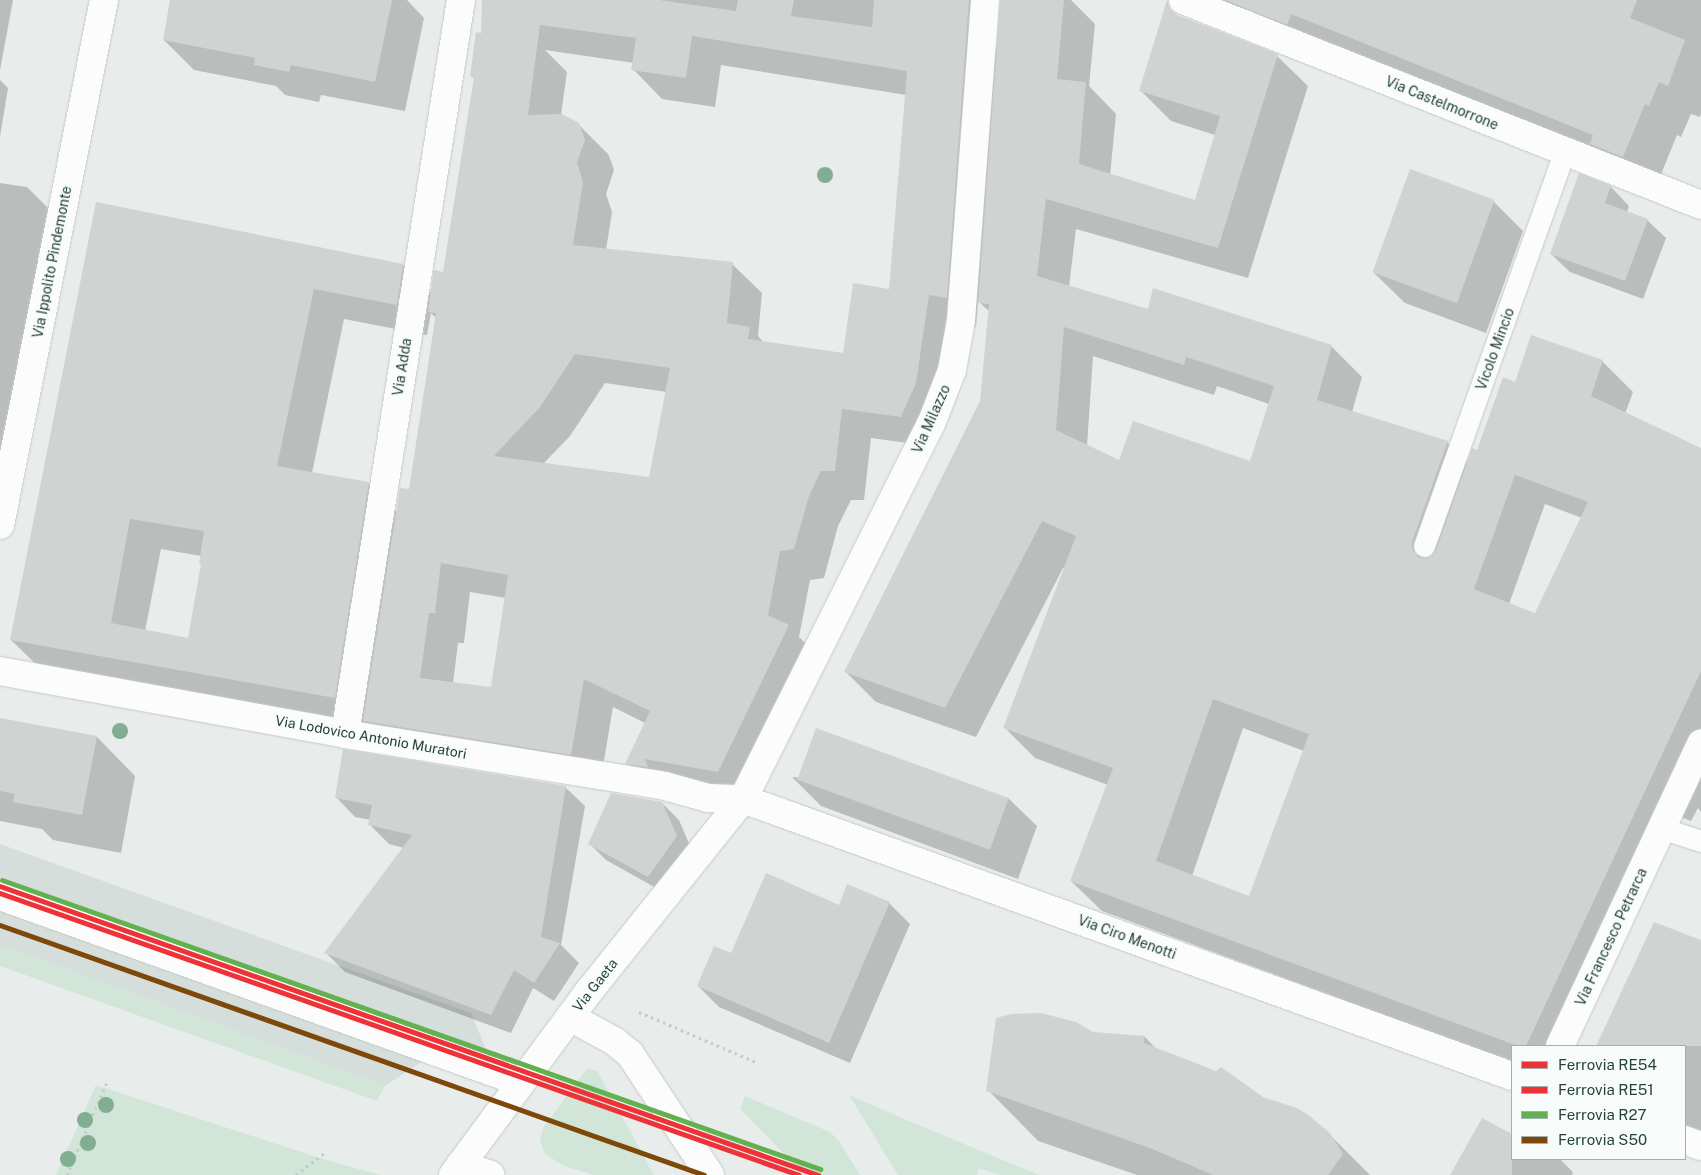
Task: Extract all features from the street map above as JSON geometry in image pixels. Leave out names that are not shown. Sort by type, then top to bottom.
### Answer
[{"type":"street","name":"Via Ippolito Pindemonte","points":[[0,525],[104,0]]},
{"type":"street","name":"Via Adda","points":[[345,734],[461,0]]},
{"type":"street","name":"Via Milazzo","points":[[742,799],[931,424],[952,370],[961,320],[986,0]]},
{"type":"street","name":"Via Castelmorrone","points":[[1183,0],[1564,152],[1701,204]]},
{"type":"street","name":"Via Lodovico Antonio Muratori","points":[[0,671],[345,734],[665,786],[708,798],[742,799]]},
{"type":"street","name":"Via Francesco Petrarca","points":[[1560,1045],[1701,743]]},
{"type":"street","name":"Via Gaeta","points":[[456,1170],[570,1017],[742,799]]},
{"type":"street","name":"Via Ciro Menotti","points":[[742,799],[1511,1076]]},
{"type":"street","points":[[0,896],[521,1082]]},
{"type":"street","points":[[570,1017],[614,1041],[630,1054],[708,1174]]},
{"type":"street","points":[[1686,1140],[1701,1146]]},
{"type":"street","points":[[456,1170],[490,1175]]},
{"type":"lane","name":"Vicolo Mincio","points":[[1424,546],[1564,152]]},
{"type":"lane","points":[[1661,828],[1701,841]]},
{"type":"path","points":[[630,1008],[756,1062]]},
{"type":"path","points":[[67,1175],[108,1080]]},
{"type":"path","points":[[296,1175],[327,1151]]},
{"type":"shaded area","points":[[0,844],[471,1013],[486,1049],[457,1039],[385,1086],[0,945]]},
{"type":"green space","points":[[0,945],[385,1086],[377,1101],[0,966]]},
{"type":"green space","points":[[587,1068],[597,1071],[654,1175],[594,1175],[564,1166],[545,1154],[540,1141],[543,1128]]},
{"type":"green space","points":[[96,1085],[320,1158],[380,1175],[56,1175]]},
{"type":"green space","points":[[849,1095],[1039,1175],[1000,1175],[979,1168],[977,1175],[898,1175]]},
{"type":"green space","points":[[745,1096],[830,1132],[839,1141],[860,1175],[805,1175],[740,1109]]},
{"type":"building","points":[[170,0],[392,0],[375,82],[291,65],[289,72],[254,65],[255,58],[163,40]]},
{"type":"building","points":[[482,0],[659,0],[736,11],[738,0],[794,0],[791,16],[872,27],[874,0],[969,0],[947,298],[929,295],[916,383],[901,417],[842,409],[835,471],[821,471],[809,496],[794,549],[780,551],[768,615],[789,625],[718,772],[645,759],[648,767],[625,764],[650,711],[584,679],[571,755],[363,721],[400,488],[409,489],[436,313],[428,312],[434,270],[443,272],[474,77],[470,76],[476,32],[481,33]],"holes":[[[540,25],[636,38],[631,70],[686,78],[692,36],[907,71],[889,289],[853,283],[843,353],[748,339],[750,327],[727,323],[733,262],[573,245],[583,182],[577,163],[585,140],[579,123],[562,114],[528,115]],[[575,354],[670,368],[649,477],[494,456],[540,407]],[[441,563],[508,575],[491,687],[420,678],[429,613],[435,613]]]},
{"type":"building","points":[[1000,0],[1064,0],[1057,79],[1086,82],[1079,164],[1195,200],[1220,116],[1139,91],[1167,0],[1170,9],[1177,15],[1278,54],[1218,248],[1046,199],[1037,276],[1148,309],[1153,288],[1332,345],[1317,400],[1448,441],[1412,542],[1412,549],[1419,558],[1427,558],[1436,550],[1472,448],[1477,450],[1503,377],[1515,382],[1531,335],[1603,360],[1591,396],[1701,448],[1701,671],[1526,1045],[1515,1045],[1070,881],[1113,768],[1003,728],[1076,536],[1042,521],[945,708],[844,672],[980,401],[989,304],[978,303]],"holes":[[[1064,327],[1184,365],[1186,357],[1274,386],[1250,461],[1133,421],[1119,460],[1056,430]],[[1515,475],[1588,502],[1535,613],[1474,589]],[[1213,699],[1309,734],[1249,896],[1156,861]]]},
{"type":"building","points":[[1225,0],[1637,0],[1630,18],[1685,40],[1668,86],[1659,82],[1649,106],[1645,104],[1623,157],[1590,144],[1593,135],[1291,14],[1287,25]]},
{"type":"building","points":[[1410,169],[1495,200],[1457,303],[1372,272]]},
{"type":"building","points":[[1579,173],[1611,186],[1605,203],[1648,219],[1625,281],[1550,254]]},
{"type":"building","points":[[96,202],[403,264],[397,305],[314,289],[277,466],[369,482],[335,698],[10,640]],"holes":[[[130,519],[204,531],[199,564],[201,564],[188,638],[111,623]]]},
{"type":"building","points":[[0,718],[97,736],[82,815],[13,802],[15,794],[0,791]]},
{"type":"building","points":[[816,728],[1009,798],[990,850],[797,780]]},
{"type":"building","points":[[343,749],[566,786],[541,937],[560,943],[534,983],[514,970],[491,1015],[324,953],[412,835],[368,825],[372,805],[335,798]]},
{"type":"building","points":[[611,793],[662,802],[677,836],[648,877],[588,844]]},
{"type":"building","points":[[766,873],[839,905],[847,884],[890,902],[829,1043],[697,986],[714,946],[731,953]]},
{"type":"building","points":[[1654,922],[1701,940],[1701,1046],[1596,1045]]},
{"type":"building","points":[[1041,1013],[1076,1022],[1093,1032],[1145,1036],[1144,1043],[1216,1071],[1221,1067],[1263,1097],[1297,1108],[1307,1114],[1330,1133],[1343,1154],[1328,1175],[1213,1175],[1150,1148],[986,1091],[996,1018],[1011,1014]]},
{"type":"building","points":[[1482,1118],[1511,1133],[1512,1175],[1450,1175]]},
{"type":"rail line","name":"R27","points":[[2,880],[820,1169]]},
{"type":"rail line","name":"RE54","points":[[0,886],[818,1175]]},
{"type":"rail line","name":"RE51","points":[[0,893],[799,1175]]},
{"type":"rail line","name":"S50","points":[[0,925],[704,1175]]}]
